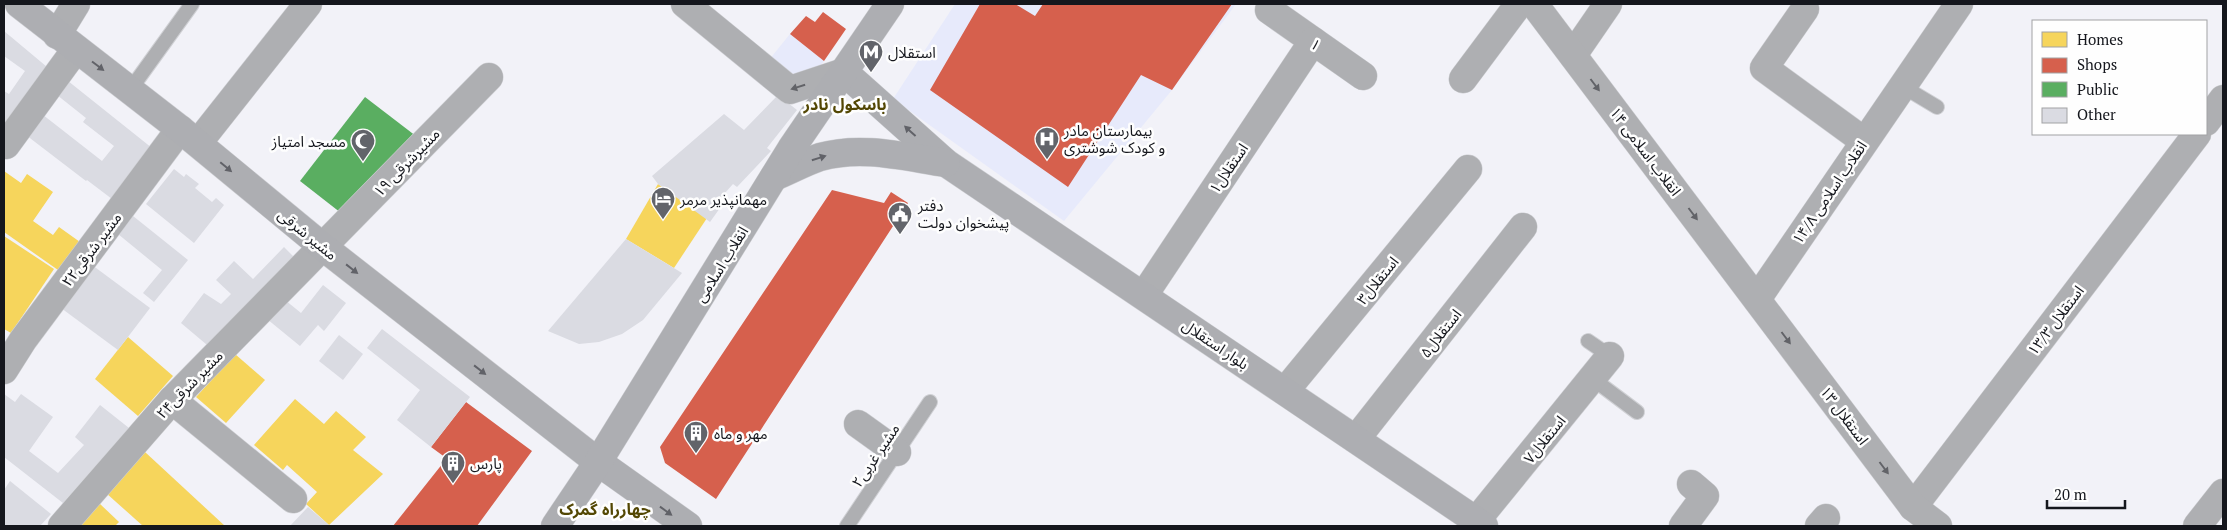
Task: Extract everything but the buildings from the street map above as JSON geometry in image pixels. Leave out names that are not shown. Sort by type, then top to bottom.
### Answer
[{"type":"main road","name":"مشیر شرقی","points":[[19,4],[189,136],[323,247],[598,462],[688,526]]},
{"type":"main road","name":"انقلاب اسلامی","points":[[555,526],[598,462],[774,177],[890,4]]},
{"type":"main road","name":"بلوار استقلال","points":[[844,72],[946,164],[1144,295],[1480,524]]},
{"type":"main road","points":[[774,177],[819,158],[845,152],[875,152],[946,164]]},
{"type":"street","points":[[6,145],[67,42],[76,4]]},
{"type":"street","name":"مشیر شرقی۲۲","points":[[4,370],[23,340],[189,136],[308,4]]},
{"type":"street","points":[[685,4],[790,90],[844,72]]},
{"type":"street","points":[[1463,79],[1519,4]]},
{"type":"street","name":"۱۴ انقلاب اسلامی","points":[[1534,4],[1757,299]]},
{"type":"street","points":[[1573,55],[1608,4]]},
{"type":"street","name":"۱۴/۸ انقلاب اسلامی","points":[[1757,299],[1959,4]]},
{"type":"street","points":[[1805,9],[1764,68],[1864,141]]},
{"type":"street","name":"۱","points":[[1269,10],[1363,76]]},
{"type":"street","name":"استقلال۱","points":[[1144,295],[1313,41]]},
{"type":"street","name":"مشیرشرقی ۱۹","points":[[323,247],[489,77]]},
{"type":"street","points":[[2207,121],[2223,99]]},
{"type":"street","name":"۱۳/۳ استقلال","points":[[1913,506],[2196,135]]},
{"type":"street","name":"استقلال۳","points":[[1285,391],[1468,169]]},
{"type":"street","name":"استقلال۵","points":[[1356,439],[1523,227]]},
{"type":"street","name":"مشیر شرقی۲۴","points":[[62,526],[172,400],[323,247]]},
{"type":"street","name":"۱۳ استقلال","points":[[1757,299],[1913,506],[1938,526]]},
{"type":"street","name":"استقلال۷","points":[[1480,524],[1610,356]]},
{"type":"street","points":[[172,400],[292,500]]},
{"type":"street","points":[[858,424],[897,452]]},
{"type":"street","points":[[1683,526],[1705,496],[1691,484]]},
{"type":"street","points":[[2197,526],[2223,493]]},
{"type":"lane","points":[[130,90],[192,4]]},
{"type":"lane","points":[[1902,86],[1937,107]]},
{"type":"lane","points":[[1588,341],[1610,356]]},
{"type":"lane","points":[[1593,379],[1637,412]]},
{"type":"lane","name":"۲مشیر غربی","points":[[846,526],[930,402]]},
{"type":"shaded area","name":"بیمارستان مادر و کودک شوشتری","points":[[955,4],[1236,4],[1172,90],[1064,221],[893,99]]},
{"type":"shaded area","points":[[790,34],[824,61],[803,87],[769,60]]},
{"type":"place","name":"استقلال","points":[[871,73]]},
{"type":"place","name":"بیمارستان مادر و کودک شوشتری","points":[[1047,160]]},
{"type":"place","name":"مسجد امتیاز","points":[[363,162]]},
{"type":"place","name":"مهمانپذیر مرمر","points":[[663,220]]},
{"type":"place","name":"دفتر پیشخوان دولت","points":[[900,235]]},
{"type":"place","name":"مهر و ماه","points":[[696,454]]},
{"type":"place","name":"پارس","points":[[453,484]]},
{"type":"district","name":"باسکول نادر","points":[[845,104]]},
{"type":"district","name":"چهارراه گمرک","points":[[605,509]]}]
